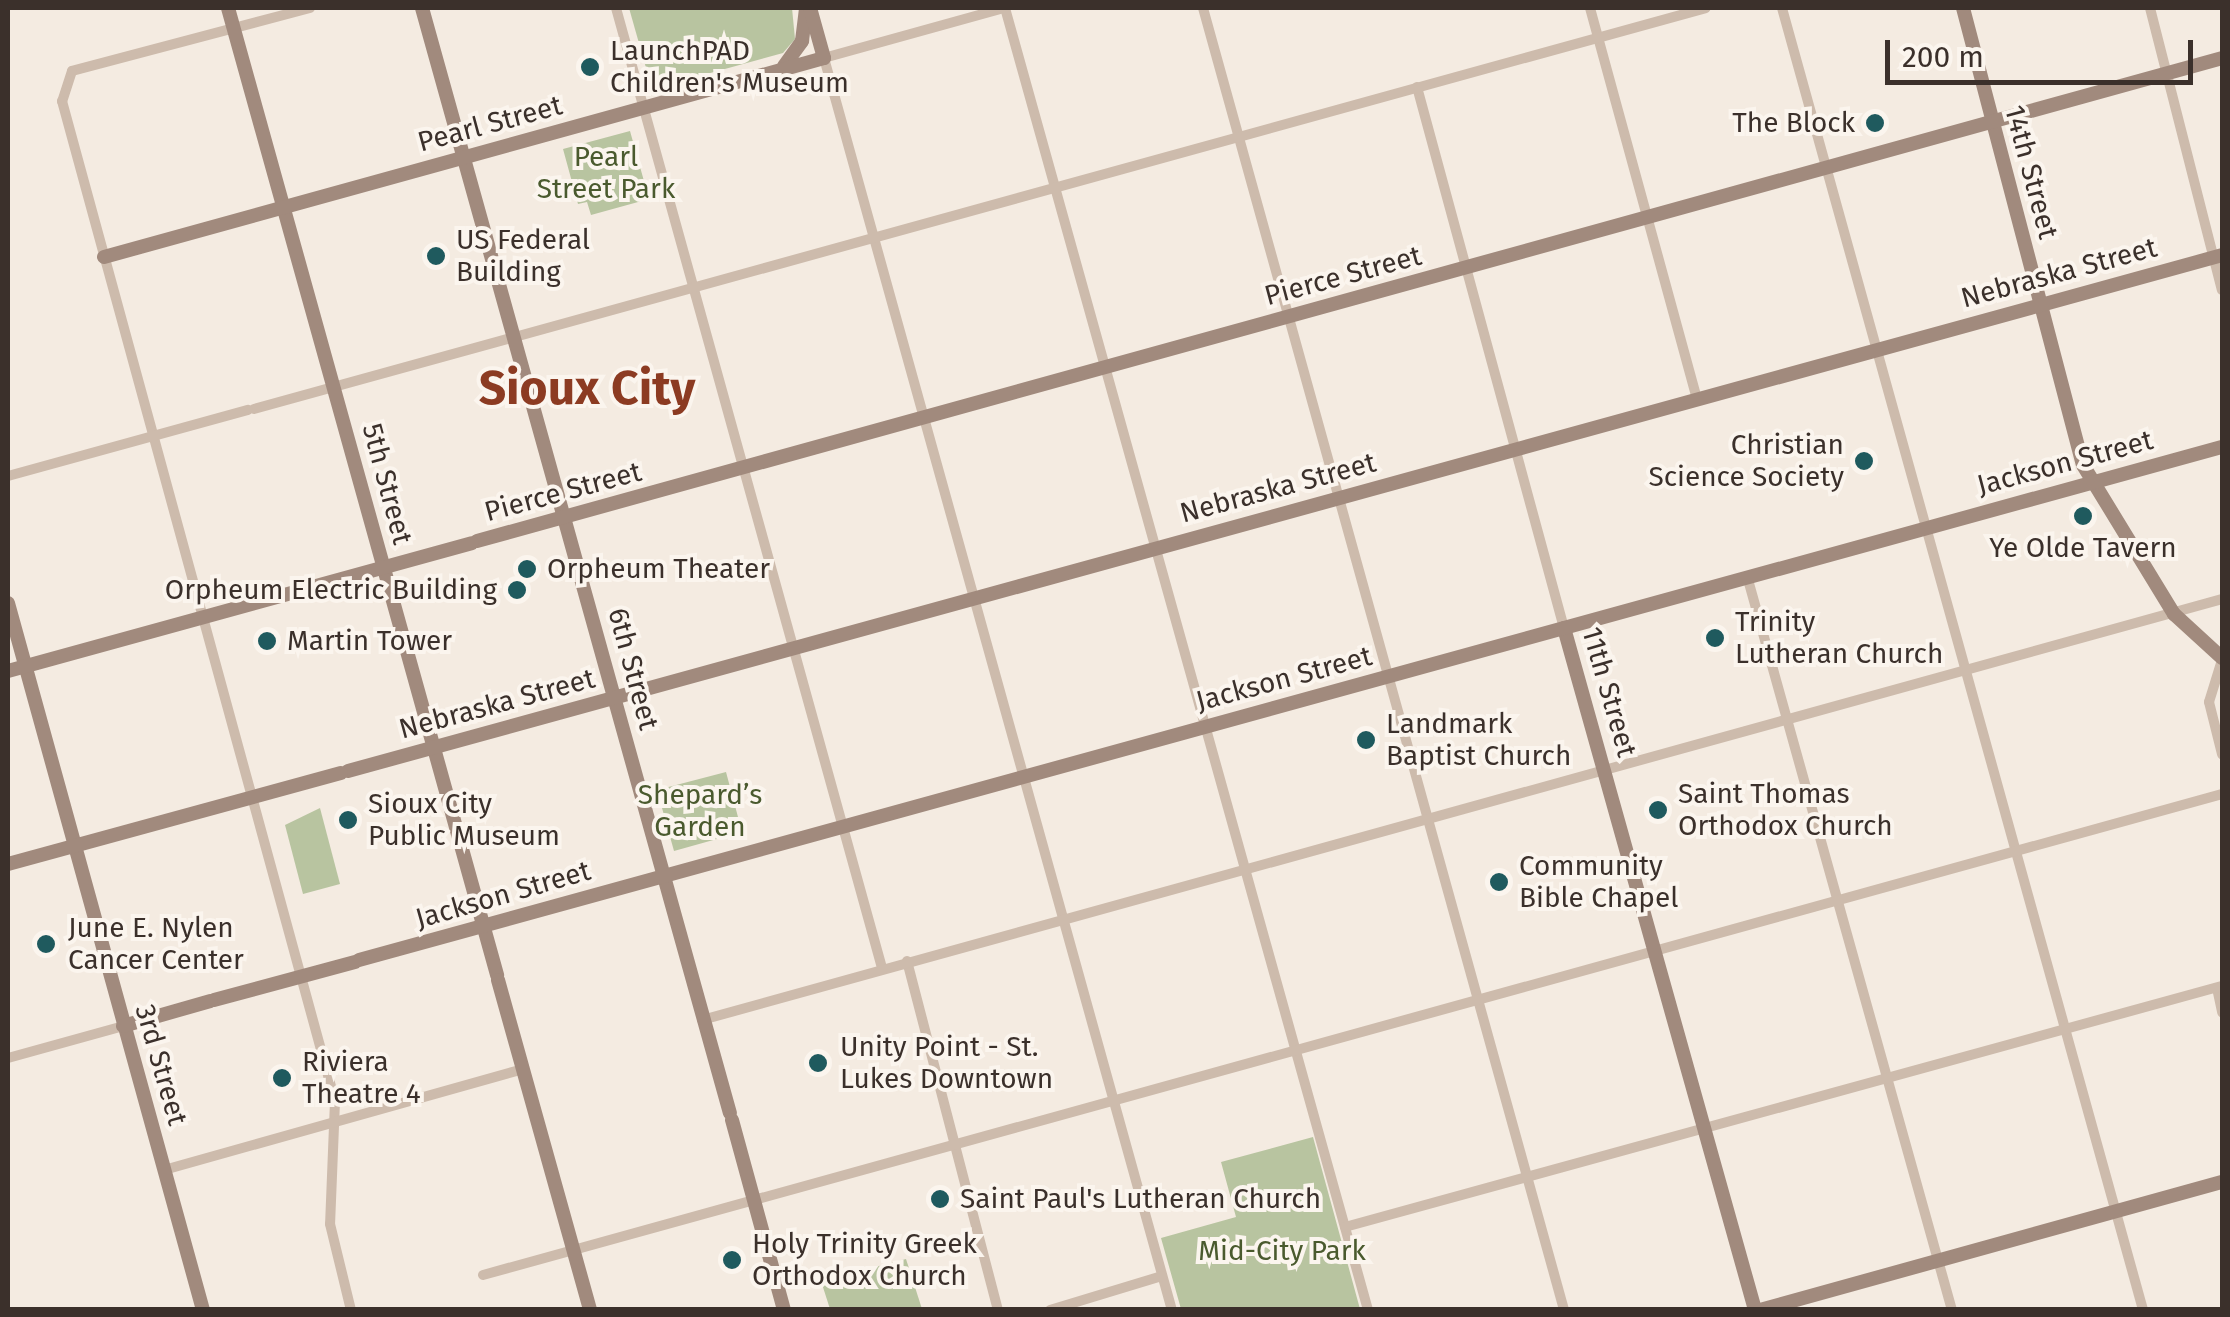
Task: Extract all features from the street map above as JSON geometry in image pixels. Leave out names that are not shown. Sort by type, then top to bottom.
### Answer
[{"type":"main road","name":"5th Street","points":[[228,8],[590,1310]]},
{"type":"main road","name":"6th Street","points":[[422,8],[784,1310]]},
{"type":"main road","points":[[808,8],[824,58]]},
{"type":"main road","points":[[780,70],[800,47],[808,8]]},
{"type":"main road","name":"14th Street","points":[[1963,8],[2040,304],[2092,482],[2174,614],[2222,658]]},
{"type":"main road","name":"Pearl Street","points":[[104,257],[824,58]]},
{"type":"main road","name":"Pierce Street","points":[[8,672],[2222,58]]},
{"type":"main road","name":"Nebraska Street","points":[[8,864],[2218,257]]},
{"type":"main road","name":"Jackson Street","points":[[124,1026],[2222,447]]},
{"type":"main road","name":"3rd Street","points":[[8,604],[203,1310]]},
{"type":"main road","name":"11th Street","points":[[1564,628],[1758,1310]]},
{"type":"main road","points":[[1758,1310],[2222,1182]]},
{"type":"street","points":[[310,8],[72,71],[62,82],[104,257],[337,1120],[330,1224],[351,1310]]},
{"type":"street","points":[[616,8],[882,968]]},
{"type":"street","points":[[1005,8],[1152,548],[1206,726],[1368,1310]]},
{"type":"street","name":"Pearl Street","points":[[824,58],[1005,8]]},
{"type":"street","points":[[1203,8],[1564,1310]]},
{"type":"street","points":[[1590,8],[1698,398]]},
{"type":"street","points":[[8,476],[334,387],[692,282],[1706,8]]},
{"type":"street","points":[[1782,8],[2144,1310]]},
{"type":"street","points":[[2150,8],[2218,257],[2222,290]]},
{"type":"street","points":[[824,58],[1172,1310]]},
{"type":"street","name":"11th Street","points":[[1416,87],[1564,628]]},
{"type":"street","points":[[1748,576],[1952,1310]]},
{"type":"street","points":[[702,1020],[2222,600]]},
{"type":"street","name":"14th Street","points":[[2222,658],[2210,702],[2222,754]]},
{"type":"street","points":[[483,1276],[1655,948],[2222,794]]},
{"type":"street","points":[[908,961],[998,1310]]},
{"type":"street","points":[[1345,1227],[2220,987],[2222,1012]]},
{"type":"street","name":"Jackson Street","points":[[8,1058],[124,1026]]},
{"type":"street","points":[[164,1170],[523,1070]]},
{"type":"street","points":[[1050,1310],[1162,1276]]},
{"type":"green space","points":[[629,8],[792,8],[795,39],[783,53],[652,89]]},
{"type":"green space","name":"Pearl Street Park","points":[[630,131],[649,199],[591,215],[587,202],[578,204],[563,149]]},
{"type":"green space","name":"Shepard’s Garden","points":[[726,772],[742,832],[674,851],[657,790]]},
{"type":"green space","points":[[320,808],[340,884],[303,894],[285,825]]},
{"type":"green space","name":"Mid-City Park","points":[[1313,1137],[1360,1309],[1181,1309],[1161,1238],[1236,1217],[1221,1162]]},
{"type":"green space","points":[[906,1259],[922,1309],[830,1309],[821,1281]]},
{"type":"place","name":"LaunchPAD Children's Museum","points":[[590,67]]},
{"type":"place","name":"The Block","points":[[1875,123]]},
{"type":"place","name":"US Federal Building","points":[[436,256]]},
{"type":"place","name":"Christian Science Society","points":[[1864,461]]},
{"type":"place","name":"Ye Olde Tavern","points":[[2083,516]]},
{"type":"place","name":"Orpheum Theater","points":[[527,569]]},
{"type":"place","name":"Orpheum Electric Building","points":[[517,590]]},
{"type":"place","name":"Trinity Lutheran Church","points":[[1715,638]]},
{"type":"place","name":"Martin Tower","points":[[267,641]]},
{"type":"place","name":"Landmark Baptist Church","points":[[1366,740]]},
{"type":"place","name":"Saint Thomas Orthodox Church","points":[[1658,810]]},
{"type":"place","name":"Sioux City Public Museum","points":[[348,820]]},
{"type":"place","name":"Community Bible Chapel","points":[[1499,882]]},
{"type":"place","name":"June E. Nylen Cancer Center","points":[[46,944]]},
{"type":"place","name":"Unity Point - St. Lukes Downtown","points":[[818,1063]]},
{"type":"place","name":"Riviera Theatre 4","points":[[282,1078]]},
{"type":"place","name":"Saint Paul's Lutheran Church","points":[[940,1199]]},
{"type":"place","name":"Holy Trinity Greek Orthodox Church","points":[[732,1260]]},
{"type":"district","name":"Sioux City","points":[[587,389]]}]
